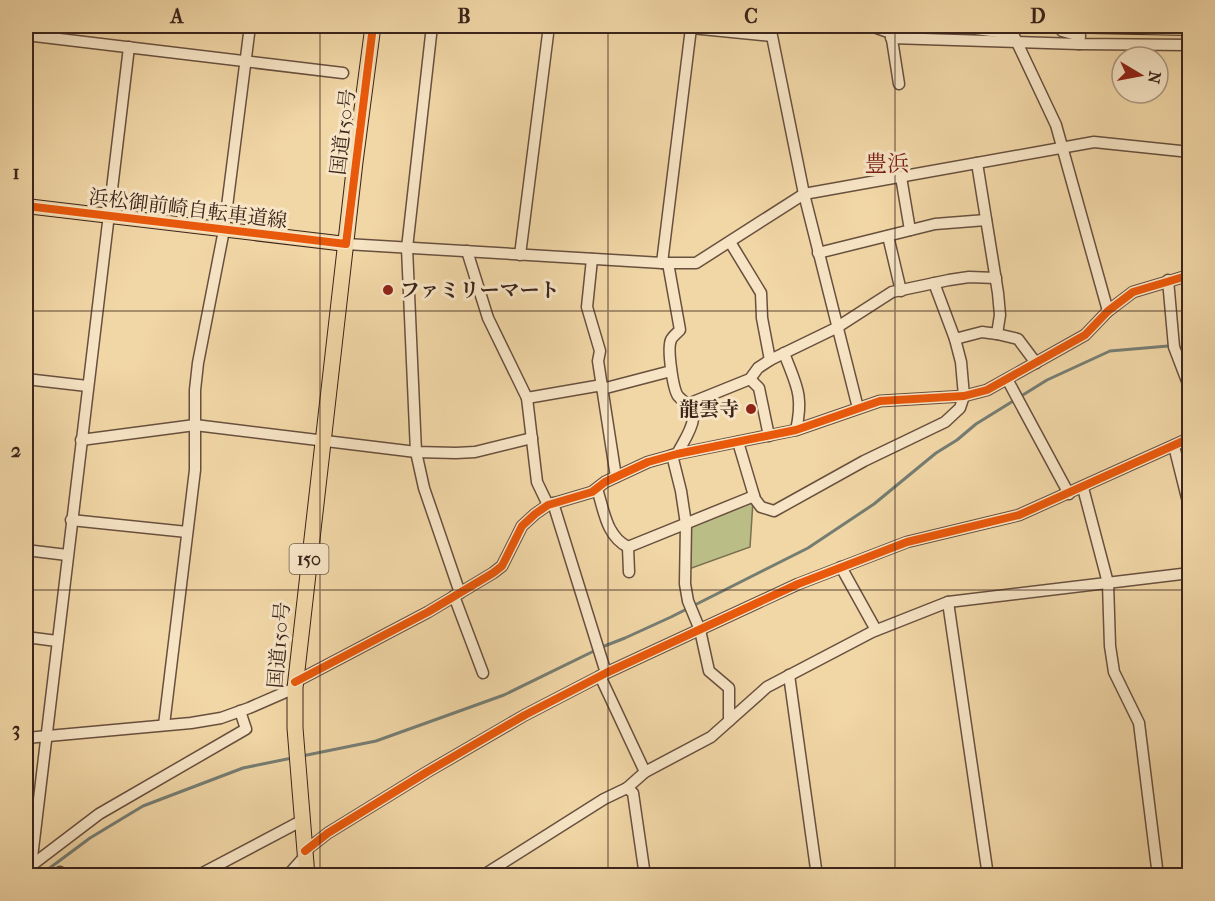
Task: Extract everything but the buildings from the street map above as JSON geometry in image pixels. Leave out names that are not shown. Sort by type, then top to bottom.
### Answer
[{"type":"highway","name":"国道150号","points":[[307,876],[295,728],[295,685],[373,26]]},
{"type":"main road","points":[[1089,26],[1190,28]]},
{"type":"main road","name":"浜松御前崎自転車道線","points":[[26,206],[346,244]]},
{"type":"street","points":[[164,725],[195,470],[195,390],[198,363],[224,230],[250,26]]},
{"type":"street","points":[[432,26],[407,248],[416,452],[424,488],[483,673]]},
{"type":"street","points":[[520,255],[549,26]]},
{"type":"street","points":[[671,26],[772,36],[804,194],[858,408]]},
{"type":"street","points":[[872,26],[889,31],[899,84]]},
{"type":"street","points":[[954,26],[1013,34],[1056,125],[1108,312]]},
{"type":"street","points":[[1059,26],[1062,31],[1080,36],[1079,44]]},
{"type":"street","points":[[691,28],[665,263],[680,330],[671,339],[669,346],[671,371],[677,396],[688,404],[694,419],[675,454],[686,524],[688,601],[700,630],[709,672],[729,688],[729,721]]},
{"type":"street","points":[[1175,28],[1190,36]]},
{"type":"street","points":[[26,35],[343,74]]},
{"type":"street","points":[[891,38],[1190,45]]},
{"type":"street","points":[[28,868],[129,47]]},
{"type":"street","points":[[346,244],[696,263],[804,194],[1094,142],[1190,152]]},
{"type":"street","points":[[977,163],[996,278],[1000,315],[997,334]]},
{"type":"street","points":[[901,177],[910,230]]},
{"type":"street","points":[[818,253],[935,224],[986,220]]},
{"type":"street","points":[[888,236],[901,291]]},
{"type":"street","points":[[730,242],[761,293],[762,318],[770,360]]},
{"type":"street","points":[[467,251],[488,318],[527,398],[537,482],[551,504],[603,675],[645,772]]},
{"type":"street","points":[[592,259],[587,307],[600,351],[598,361],[616,477]]},
{"type":"street","points":[[26,738],[221,718],[240,711],[295,685],[428,612],[502,566],[522,526],[551,504],[592,492],[616,477],[648,462],[675,454],[796,430],[880,401],[964,396],[987,390],[1085,334],[1132,292],[1190,275]]},
{"type":"street","points":[[688,404],[750,379],[758,368],[770,360],[836,328],[892,292],[969,277],[996,278]]},
{"type":"street","points":[[1168,280],[1174,347],[1190,389]]},
{"type":"street","points":[[738,442],[754,496],[760,507],[774,511],[864,461],[945,422],[960,408],[964,396],[962,362],[934,283]]},
{"type":"street","points":[[955,339],[982,332],[1018,339],[1036,363]]},
{"type":"street","points":[[784,353],[800,397],[801,409],[796,430]]},
{"type":"street","points":[[527,398],[602,387],[671,371]]},
{"type":"street","points":[[26,379],[87,386]]},
{"type":"street","points":[[750,379],[759,388],[769,436]]},
{"type":"street","points":[[1007,379],[1069,494]]},
{"type":"street","points":[[81,440],[195,425],[416,452],[475,452],[532,438]]},
{"type":"street","points":[[287,876],[305,854],[328,833],[427,772],[603,675],[798,584],[907,542],[1019,515],[1190,438]]},
{"type":"street","points":[[1174,446],[1190,510]]},
{"type":"street","points":[[1083,488],[1108,583],[1110,646],[1113,663],[1119,682],[1139,723],[1158,876]]},
{"type":"street","points":[[597,489],[612,535],[618,542],[628,547],[754,496]]},
{"type":"street","points":[[71,520],[187,532]]},
{"type":"street","points":[[628,547],[629,572]]},
{"type":"street","points":[[26,550],[67,555]]},
{"type":"street","points":[[841,567],[876,630]]},
{"type":"street","points":[[482,876],[627,788],[645,772],[711,737],[767,687],[876,630],[948,602],[1190,573]]},
{"type":"street","points":[[948,602],[988,876]]},
{"type":"street","points":[[26,637],[57,640]]},
{"type":"street","points":[[789,675],[817,876]]},
{"type":"street","points":[[28,868],[99,814],[246,729],[240,711]]},
{"type":"street","points":[[627,788],[633,793],[645,876]]},
{"type":"street","points":[[197,876],[303,820]]},
{"type":"green space","points":[[753,501],[750,547],[689,569],[688,526]]},
{"type":"waterway","points":[[602,647],[671,617],[808,548],[874,504],[936,453],[957,440],[976,424],[1047,380],[1110,351],[1168,346]]},
{"type":"waterway","points":[[1181,348],[1190,349]]},
{"type":"waterway","points":[[302,756],[376,741],[504,695],[596,650]]},
{"type":"waterway","points":[[39,876],[90,838],[143,806],[243,768],[292,758]]},
{"type":"cycle path","points":[[26,206],[346,244],[373,26]]},
{"type":"cycle path","points":[[295,682],[428,612],[493,573],[502,566],[522,526],[548,505],[592,492],[605,482],[648,462],[677,454],[796,430],[880,401],[964,396],[987,390],[1085,335],[1108,311],[1133,292],[1190,275]]},
{"type":"cycle path","points":[[305,851],[328,833],[427,772],[525,715],[606,673],[798,584],[907,542],[1019,515],[1190,438]]},
{"type":"place","name":"ファミリーマート","points":[[388,290]]},
{"type":"place","name":"龍雲寺","points":[[751,409]]},
{"type":"district","name":"豊浜","points":[[887,164]]}]
